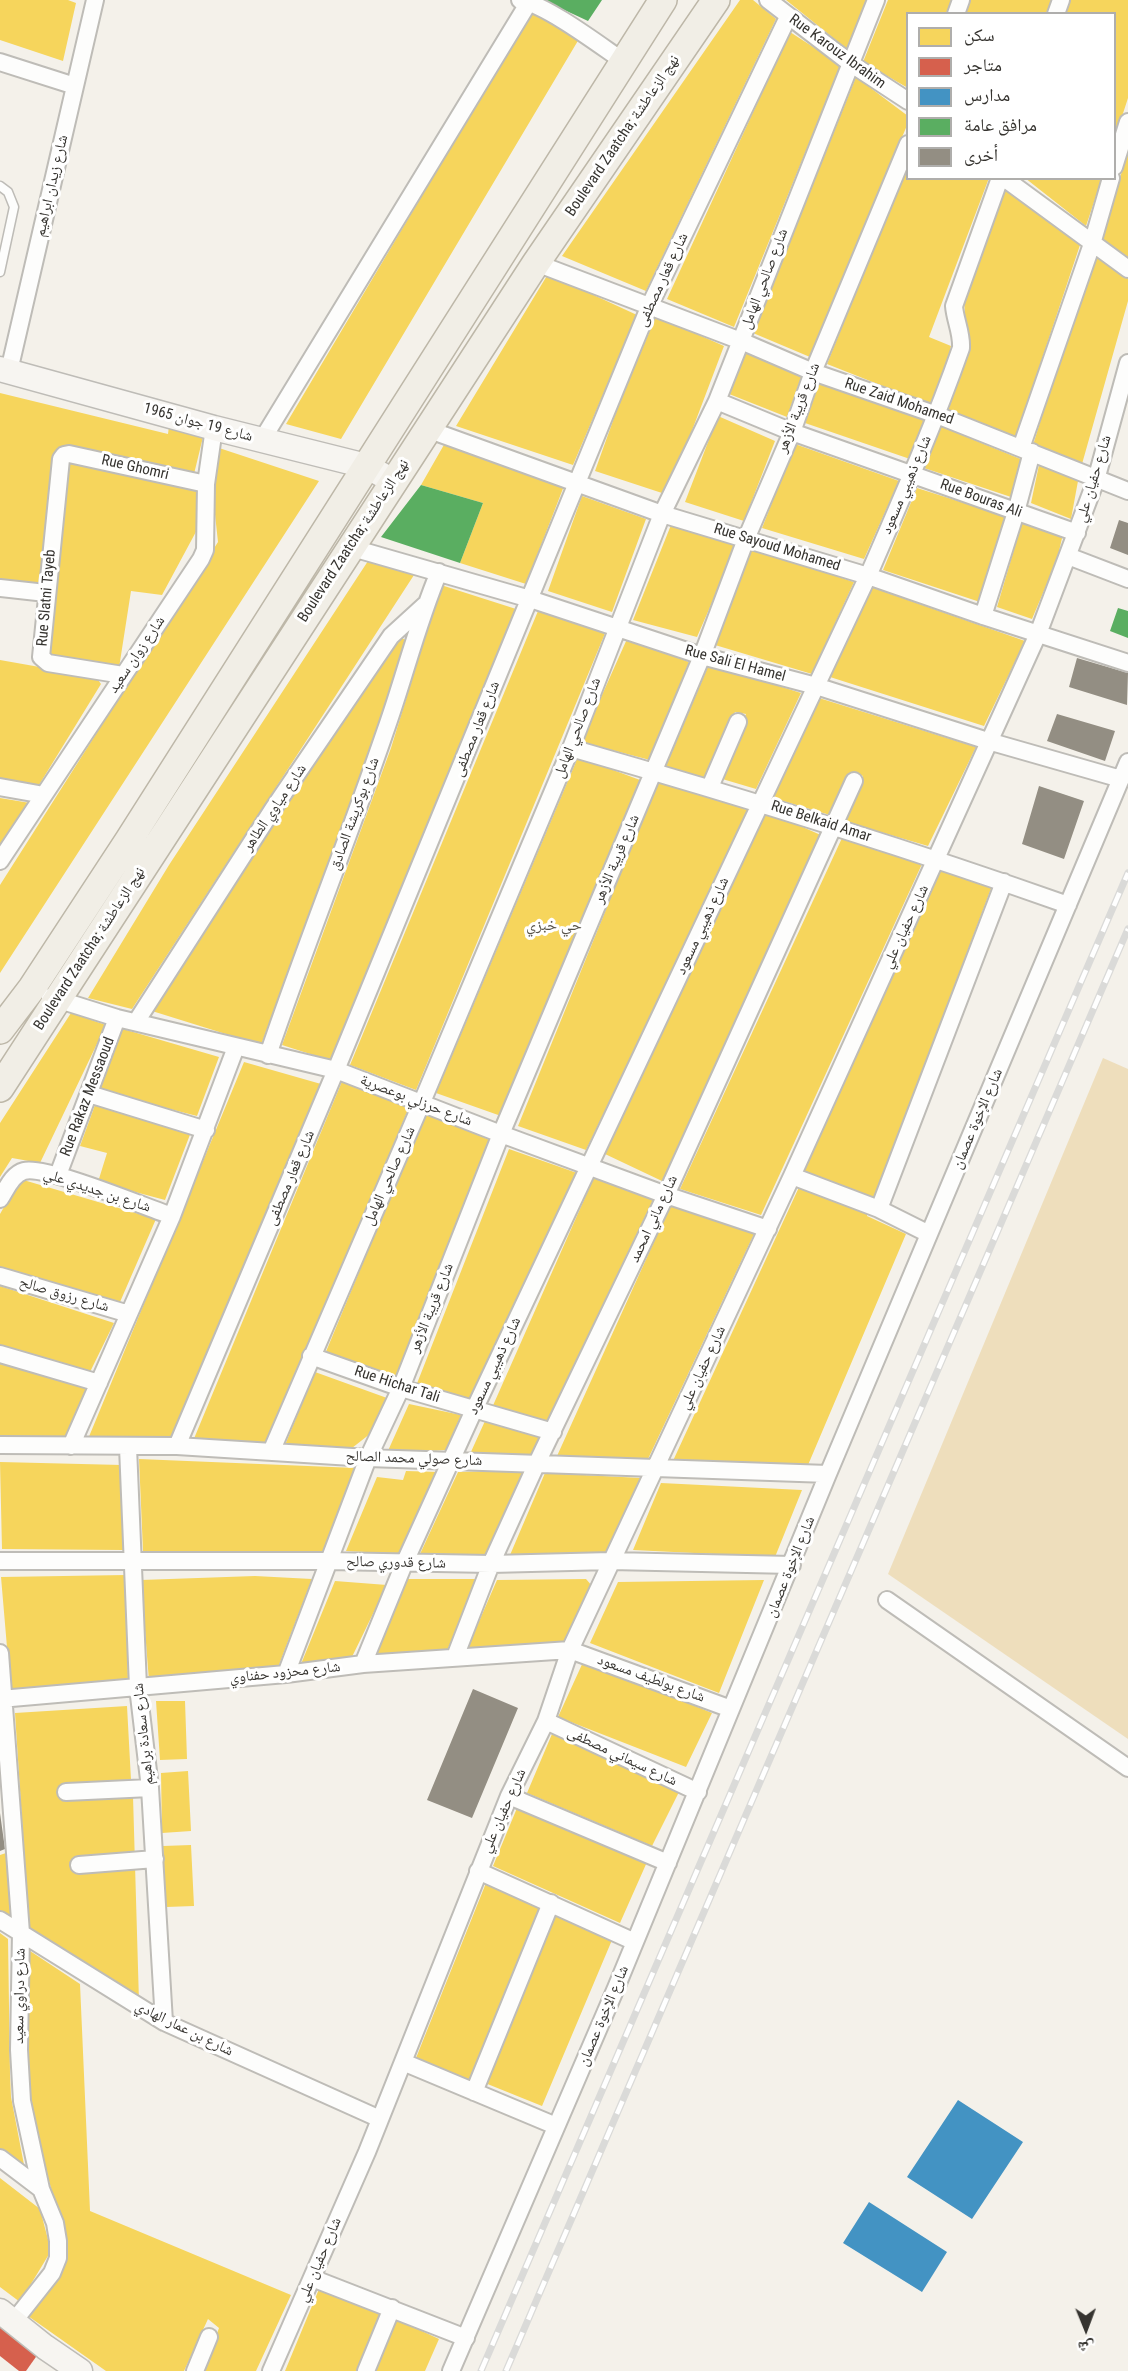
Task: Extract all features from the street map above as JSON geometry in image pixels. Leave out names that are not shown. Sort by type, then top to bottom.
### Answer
[{"type":"main road","name":"Boulevard Zaatcha; نهج الزعاطشة","points":[[0,1030],[32,988],[141,821],[663,0]]},
{"type":"main road","name":"Boulevard Zaatcha; نهج الزعاطشة","points":[[0,1088],[536,263],[716,0]]},
{"type":"street","name":"Rue Karouz Ibrahim","points":[[768,0],[850,63],[906,100]]},
{"type":"street","name":"شارع صالحي الهامل","points":[[271,1452],[571,748],[662,514],[717,401],[876,0]]},
{"type":"street","name":"شارع زيدان ابراهيم","points":[[4,370],[75,86],[93,1]]},
{"type":"street","points":[[262,440],[524,1],[623,61]]},
{"type":"street","name":"شارع قعار مصطفى","points":[[177,1446],[336,1070],[650,305],[788,17]]},
{"type":"street","points":[[0,62],[75,86]]},
{"type":"street","points":[[1116,161],[1128,122]]},
{"type":"street","name":"شارع قريبة الأزهر","points":[[286,1674],[368,1458],[401,1388],[501,1134],[702,656],[746,539],[792,432],[813,372],[906,149]]},
{"type":"street","name":"شارع ذهيبي مسعود","points":[[363,1664],[450,1461],[868,576],[913,474],[938,415],[962,348],[962,336],[954,306],[1001,180]]},
{"type":"street","points":[[1005,180],[1128,269]]},
{"type":"street","points":[[983,616],[1016,512],[1027,450],[1110,180]]},
{"type":"street","name":"Rue Zaid Mohamed","points":[[536,263],[650,305],[813,372],[938,415],[1128,491]]},
{"type":"street","name":"شارع حفيان علي","points":[[271,2371],[380,2119],[509,1796],[546,1721],[570,1650],[768,1229],[1038,634],[1096,480],[1125,387],[1128,363]]},
{"type":"street","name":"شارع 19 جوان 1965","points":[[4,370],[214,428],[366,466],[395,482]]},
{"type":"street","name":"Rue Bouras Ali","points":[[717,401],[792,432],[1077,533]]},
{"type":"street","name":"شارع زوان سعيد","points":[[0,861],[201,559],[206,542],[206,484],[214,428]]},
{"type":"street","name":"Rue Sayoud Mohamed","points":[[427,429],[662,514],[868,576],[1128,663]]},
{"type":"street","name":"Rue Ghomri","points":[[64,455],[69,454],[206,484]]},
{"type":"street","name":"Rue Slatni Tayeb","points":[[64,455],[61,459],[41,657],[44,661],[123,675]]},
{"type":"street","name":"Rue Sali El Hamel","points":[[350,548],[530,599],[702,656],[816,686],[988,741],[1121,779]]},
{"type":"street","points":[[1068,556],[1128,579]]},
{"type":"street","name":"شارع بوكريشة الصادق","points":[[268,1055],[299,964],[386,732],[426,604],[439,572]]},
{"type":"street","points":[[0,591],[46,593]]},
{"type":"street","name":"شارع مياوي الطاهر","points":[[136,1022],[273,809],[391,636],[426,604]]},
{"type":"street","points":[[710,787],[738,722]]},
{"type":"street","name":"Rue Belkaid Amar","points":[[571,748],[761,802],[937,859],[1068,905]]},
{"type":"street","name":"شارع الإخوة عصمان","points":[[451,2371],[635,1942],[828,1474],[1128,762]]},
{"type":"street","name":"شارع ماني امحمد","points":[[455,1657],[491,1564],[537,1463],[666,1195],[854,781]]},
{"type":"street","points":[[0,787],[44,795]]},
{"type":"street","points":[[879,1209],[1004,882]]},
{"type":"street","name":"شارع حرزلي بوعصرية","points":[[32,988],[57,1000],[117,1018],[336,1070],[666,1195],[768,1229]]},
{"type":"street","name":"Rue Rakaz Messaoud","points":[[58,1175],[117,1018]]},
{"type":"street","points":[[71,1446],[172,1216],[236,1047]]},
{"type":"street","points":[[89,1094],[206,1130]]},
{"type":"street","name":"شارع بن جديدي علي","points":[[0,1199],[14,1178],[23,1171],[58,1175],[172,1216]]},
{"type":"street","points":[[792,1176],[879,1209],[929,1234]]},
{"type":"street","name":"شارع رزوق صالح","points":[[0,1276],[129,1314]]},
{"type":"street","points":[[0,1354],[99,1383]]},
{"type":"street","name":"Rue Hichar Tali","points":[[311,1356],[401,1388],[553,1432]]},
{"type":"street","name":"شارع صولي محمد الصالح","points":[[0,1445],[177,1446],[368,1458],[828,1474]]},
{"type":"street","name":"شارع سعادة براهيم","points":[[128,1446],[138,1687],[150,1788],[164,2022]]},
{"type":"street","name":"شارع قدوري صالح","points":[[0,1561],[328,1561],[404,1564],[611,1561],[792,1565]]},
{"type":"street","points":[[887,1600],[1128,1768]]},
{"type":"street","name":"شارع محزود حفناوي","points":[[1,1699],[286,1674],[363,1664],[570,1650]]},
{"type":"street","name":"شارع بولطيف مسعود","points":[[570,1650],[731,1709]]},
{"type":"street","name":"شارع دراوي سعيد","points":[[0,1653],[1,1699],[21,1933],[19,2050],[22,2101],[41,2189],[55,2223],[58,2241],[58,2258],[52,2273],[7,2316]]},
{"type":"street","name":"شارع سيماني مصطفى","points":[[546,1721],[698,1792]]},
{"type":"street","points":[[66,1792],[150,1788]]},
{"type":"street","points":[[509,1796],[668,1863]]},
{"type":"street","points":[[79,1865],[155,1859]]},
{"type":"street","points":[[478,1871],[635,1942]]},
{"type":"street","points":[[474,2092],[551,1903]]},
{"type":"street","name":"شارع بن عمار الهادي","points":[[0,1920],[164,2022],[380,2119]]},
{"type":"street","points":[[403,2062],[556,2126]]},
{"type":"street","points":[[0,2158],[41,2189]]},
{"type":"street","points":[[312,2278],[466,2338]]},
{"type":"street","points":[[366,2371],[392,2308]]},
{"type":"street","points":[[7,2316],[45,2347],[80,2371]]},
{"type":"street","points":[[195,2371],[209,2337]]},
{"type":"street","points":[[45,2347],[62,2371]]},
{"type":"lane","points":[[0,186],[8,192],[14,207],[0,272]]},
{"type":"shaded area","points":[[1103,1058],[1128,1069],[1128,1739],[888,1574]]},
{"type":"building: سكن","points":[[0,0],[68,0],[76,3],[63,61],[0,40]]},
{"type":"building: سكن","points":[[740,0],[753,0],[776,19],[646,291],[562,256]]},
{"type":"building: سكن","points":[[786,0],[868,0],[847,49]]},
{"type":"building: سكن","points":[[888,0],[951,0],[947,12],[906,12],[906,87],[863,62]]},
{"type":"building: سكن","points":[[970,0],[1051,0],[1047,12],[966,12]]},
{"type":"building: سكن","points":[[1070,0],[1128,0],[1128,98],[1116,135],[1116,12],[1066,12]]},
{"type":"building: سكن","points":[[533,9],[579,39],[341,439],[286,424]]},
{"type":"building: سكن","points":[[790,32],[841,65],[734,327],[667,299]]},
{"type":"building: سكن","points":[[856,77],[906,114],[906,128],[810,357],[753,333]]},
{"type":"building: سكن","points":[[1128,153],[1128,257],[1100,238]]},
{"type":"building: سكن","points":[[906,167],[906,180],[988,180],[929,337],[951,346],[944,378],[931,405],[827,364]]},
{"type":"building: سكن","points":[[1028,180],[1101,180],[1086,226]]},
{"type":"building: سكن","points":[[1003,186],[1081,242],[1016,437],[946,412],[967,350],[964,299]]},
{"type":"building: سكن","points":[[1093,250],[1128,277],[1128,301],[1082,464],[1033,445]]},
{"type":"building: سكن","points":[[548,274],[637,315],[573,465],[456,426]]},
{"type":"building: سكن","points":[[656,316],[724,346],[685,449],[662,493],[595,471],[619,404]]},
{"type":"building: سكن","points":[[745,351],[802,375],[787,417],[729,394]]},
{"type":"building: سكن","points":[[820,381],[925,419],[910,459],[805,423]]},
{"type":"building: سكن","points":[[0,393],[168,434],[169,426],[203,437],[194,474],[61,447],[41,586],[0,580]]},
{"type":"building: سكن","points":[[718,416],[775,441],[744,521],[685,502]]},
{"type":"building: سكن","points":[[940,426],[1023,460],[1014,498],[924,468]]},
{"type":"building: سكن","points":[[445,443],[564,486],[526,584],[460,563],[483,503],[421,485]]},
{"type":"building: سكن","points":[[795,444],[899,481],[864,559],[762,528]]},
{"type":"building: سكن","points":[[216,447],[319,481],[0,973],[0,885],[218,542],[212,487]]},
{"type":"building: سكن","points":[[68,462],[198,490],[198,528],[162,595],[131,591],[119,668],[46,655]]},
{"type":"building: سكن","points":[[1039,465],[1078,481],[1071,519],[1031,503]]},
{"type":"building: سكن","points":[[917,488],[1008,517],[980,602],[883,570]]},
{"type":"building: سكن","points":[[582,496],[646,519],[612,612],[548,591]]},
{"type":"building: سكن","points":[[1023,519],[1063,534],[1057,560],[1032,619],[997,607]]},
{"type":"building: سكن","points":[[671,525],[737,545],[697,637],[633,620]]},
{"type":"building: سكن","points":[[750,548],[854,582],[812,674],[715,645]]},
{"type":"building: سكن","points":[[368,561],[414,575],[132,1009],[88,998],[169,865]]},
{"type":"building: سكن","points":[[441,585],[516,609],[332,1061],[282,1045],[391,748]]},
{"type":"building: سكن","points":[[871,587],[1025,641],[984,726],[830,677]]},
{"type":"building: سكن","points":[[538,611],[606,631],[416,1090],[350,1065]]},
{"type":"building: سكن","points":[[401,638],[411,642],[261,1045],[152,1011],[258,847]]},
{"type":"building: سكن","points":[[627,639],[689,662],[650,760],[581,742]]},
{"type":"building: سكن","points":[[0,660],[96,677],[101,684],[39,785],[0,780]]},
{"type":"building: سكن","points":[[709,664],[801,693],[756,789],[719,778],[746,714],[735,712],[706,779],[666,766]]},
{"type":"building: سكن","points":[[819,698],[976,747],[928,846],[843,821],[863,776],[853,772],[830,815],[773,798]]},
{"type":"building: سكن","points":[[578,757],[640,780],[501,1116],[436,1093]]},
{"type":"building: سكن","points":[[659,779],[750,811],[586,1150],[518,1126]]},
{"type":"building: سكن","points":[[0,798],[30,803],[0,849]]},
{"type":"building: سكن","points":[[764,810],[823,836],[662,1181],[605,1154]]},
{"type":"building: سكن","points":[[842,838],[922,864],[761,1215],[680,1189]]},
{"type":"building: سكن","points":[[941,869],[992,886],[873,1203],[802,1176]]},
{"type":"building: سكن","points":[[71,1013],[106,1025],[40,1163],[12,1158],[0,1177],[0,1123]]},
{"type":"building: سكن","points":[[123,1029],[219,1057],[197,1116],[96,1090]]},
{"type":"building: سكن","points":[[244,1062],[321,1084],[169,1443],[88,1439]]},
{"type":"building: سكن","points":[[343,1079],[410,1105],[268,1446],[193,1441]]},
{"type":"building: سكن","points":[[95,1105],[191,1132],[165,1200],[98,1182],[107,1153],[80,1146]]},
{"type":"building: سكن","points":[[425,1113],[490,1140],[396,1381],[325,1354]]},
{"type":"building: سكن","points":[[509,1149],[577,1173],[470,1404],[416,1386]]},
{"type":"building: سكن","points":[[595,1175],[654,1198],[546,1424],[491,1410]]},
{"type":"building: سكن","points":[[20,1179],[156,1219],[120,1302],[0,1267],[0,1214]]},
{"type":"building: سكن","points":[[800,1185],[867,1210],[867,1216],[906,1234],[808,1465],[672,1463]]},
{"type":"building: سكن","points":[[672,1202],[754,1234],[648,1459],[557,1456]]},
{"type":"building: سكن","points":[[0,1286],[114,1323],[90,1372],[0,1347]]},
{"type":"building: سكن","points":[[0,1361],[88,1384],[64,1439],[0,1439]]},
{"type":"building: سكن","points":[[315,1372],[387,1398],[375,1430],[352,1448],[285,1445]]},
{"type":"building: سكن","points":[[409,1404],[461,1415],[446,1450],[387,1453]]},
{"type":"building: سكن","points":[[485,1421],[543,1434],[535,1454],[470,1454]]},
{"type":"building: سكن","points":[[139,1459],[356,1468],[324,1551],[143,1551]]},
{"type":"building: سكن","points":[[0,1462],[122,1465],[123,1550],[2,1549]]},
{"type":"building: سكن","points":[[527,1470],[489,1557],[420,1554],[458,1472]]},
{"type":"building: سكن","points":[[406,1471],[439,1472],[405,1554],[346,1551],[377,1477],[403,1480]]},
{"type":"building: سكن","points":[[545,1473],[641,1478],[607,1554],[510,1555]]},
{"type":"building: سكن","points":[[661,1483],[802,1490],[775,1557],[633,1550]]},
{"type":"building: سكن","points":[[126,1575],[128,1682],[11,1694],[1,1577]]},
{"type":"building: سكن","points":[[255,1576],[312,1579],[277,1670],[149,1681],[141,1580]]},
{"type":"building: سكن","points":[[406,1579],[478,1579],[446,1653],[375,1659]]},
{"type":"building: سكن","points":[[586,1579],[593,1587],[566,1645],[467,1649],[497,1580]]},
{"type":"building: سكن","points":[[764,1580],[719,1693],[590,1643],[618,1582]]},
{"type":"building: سكن","points":[[335,1581],[387,1585],[350,1661],[301,1664]]},
{"type":"building: سكن","points":[[584,1660],[712,1713],[686,1767],[558,1717]]},
{"type":"building: سكن","points":[[156,1701],[185,1701],[187,1759],[160,1760]]},
{"type":"building: سكن","points":[[127,1706],[131,1780],[61,1787],[133,1796],[139,2002],[29,1929],[15,1713]]},
{"type":"building: سكن","points":[[552,1734],[679,1792],[652,1846],[527,1793]]},
{"type":"building: سكن","points":[[188,1771],[191,1831],[162,1833],[161,1773]]},
{"type":"building: سكن","points":[[517,1808],[647,1862],[620,1923],[493,1866]]},
{"type":"building: سكن","points":[[191,1845],[194,1906],[166,1907],[163,1846]]},
{"type":"building: سكن","points":[[6,1853],[12,1923],[0,1914],[0,1855]]},
{"type":"building: سكن","points":[[486,1883],[542,1906],[469,2080],[416,2058]]},
{"type":"building: سكن","points":[[555,1914],[612,1940],[542,2106],[485,2083]]},
{"type":"building: سكن","points":[[0,1933],[8,1939],[11,2097],[25,2170],[0,2150]]},
{"type":"building: سكن","points":[[24,1947],[80,1984],[90,2211],[291,2295],[256,2371],[203,2371],[219,2328],[208,2319],[184,2371],[106,2371],[28,2316],[61,2275],[66,2241],[24,2093]]},
{"type":"building: سكن","points":[[0,2178],[40,2209],[51,2251],[20,2302],[0,2287]]},
{"type":"building: سكن","points":[[319,2289],[384,2315],[360,2371],[285,2371]]},
{"type":"building: سكن","points":[[394,2318],[439,2339],[425,2371],[372,2371]]},
{"type":"building: متاجر","points":[[0,2323],[38,2354],[26,2371],[19,2371],[0,2356]]},
{"type":"building: مدارس","points":[[958,2100],[1023,2142],[972,2219],[907,2177]]},
{"type":"building: مدارس","points":[[869,2202],[947,2252],[922,2292],[843,2243]]},
{"type":"building: مرافق عامة","points":[[543,0],[602,0],[588,21]]},
{"type":"building: مرافق عامة","points":[[421,485],[483,503],[460,563],[381,537]]},
{"type":"building: مرافق عامة","points":[[1118,608],[1128,611],[1128,638],[1110,631]]},
{"type":"building: أخرى","points":[[1119,520],[1128,523],[1128,555],[1110,548]]},
{"type":"building: أخرى","points":[[1077,658],[1128,673],[1127,705],[1069,687]]},
{"type":"building: أخرى","points":[[1057,714],[1115,731],[1105,761],[1047,741]]},
{"type":"building: أخرى","points":[[1039,786],[1084,801],[1064,859],[1022,844]]},
{"type":"building: أخرى","points":[[473,1689],[518,1708],[472,1818],[427,1800]]},
{"type":"building: أخرى","points":[[0,1813],[5,1849],[0,1851]]},
{"type":"railway","points":[[481,2371],[1128,873]]},
{"type":"railway","points":[[506,2371],[1128,929]]},
{"type":"district","name":"حي خبزي","points":[[554,926]]}]
